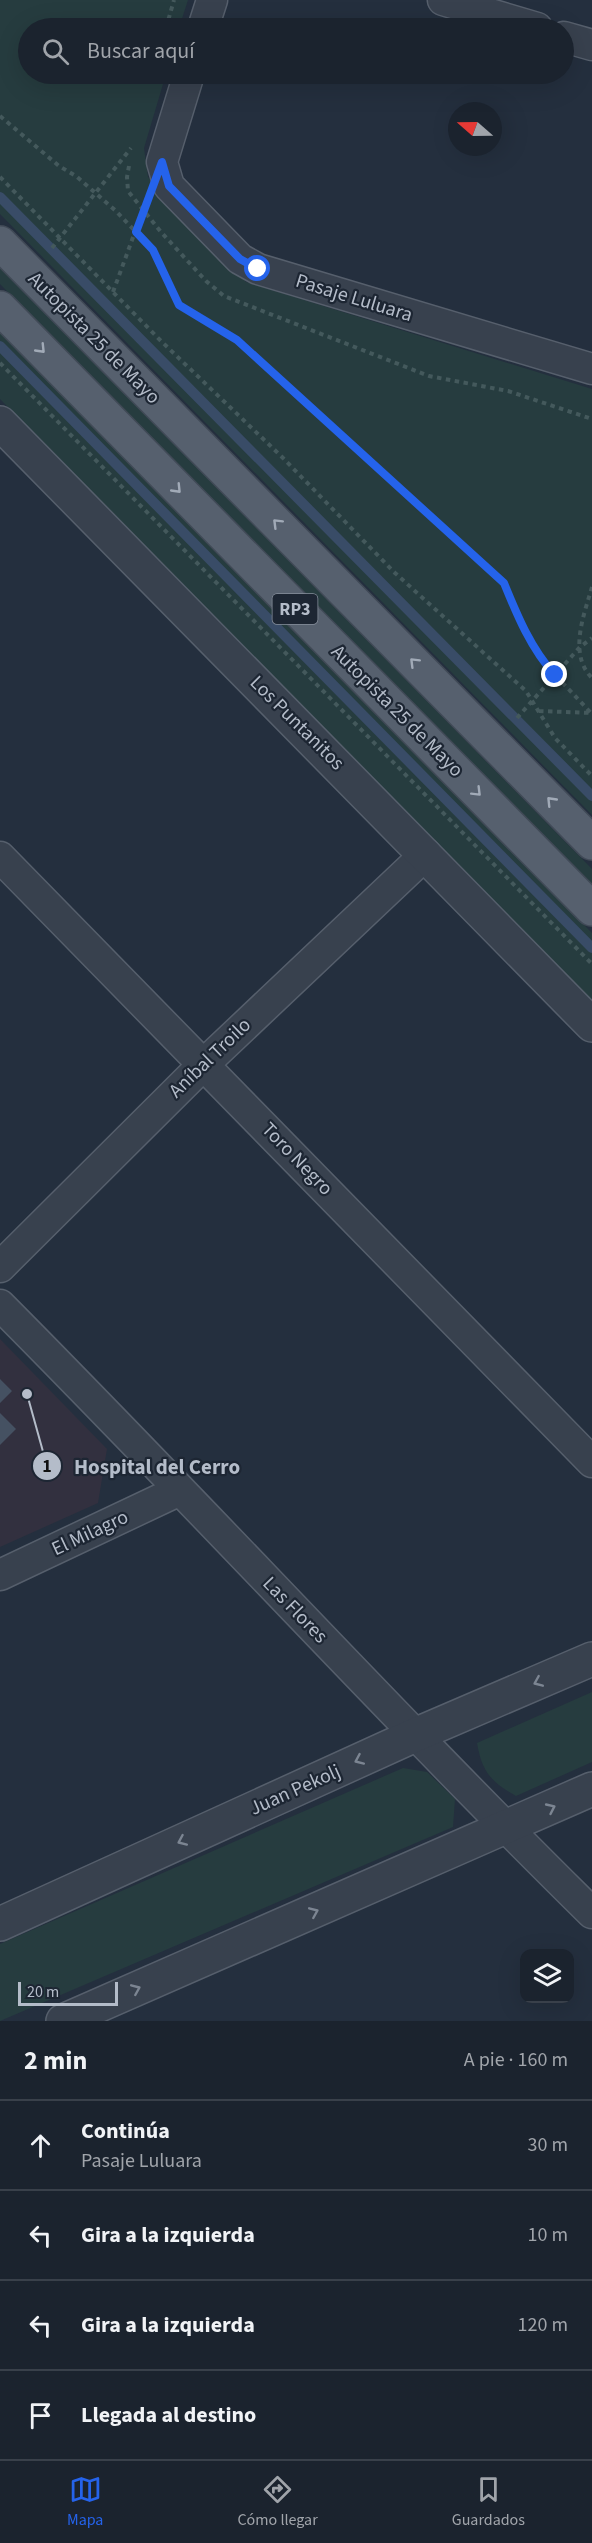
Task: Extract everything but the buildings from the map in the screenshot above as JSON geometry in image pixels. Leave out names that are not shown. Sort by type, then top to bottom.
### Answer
[{"type":"main road","name":"Autopista 25 de Mayo","points":[[0,243],[592,843]]},
{"type":"main road","name":"Autopista 25 de Mayo","points":[[0,308],[592,909]]},
{"type":"street","points":[[206,18],[212,0]]},
{"type":"street","points":[[443,0],[503,18]]},
{"type":"street","points":[[574,40],[592,45]]},
{"type":"street","points":[[165,150],[186,84]]},
{"type":"street","name":"Pasaje Luluara","points":[[165,150],[169,186],[240,259],[258,269],[592,369]]},
{"type":"street","name":"Los Puntanitos","points":[[0,423],[592,1025]]},
{"type":"street","name":"Aníbal Troilo","points":[[0,1267],[204,1064],[426,854]]},
{"type":"street","name":"Toro Negro","points":[[0,857],[592,1461]]},
{"type":"street","name":"Las Flores","points":[[0,1305],[111,1417],[415,1735],[592,1913]]},
{"type":"street","name":"El Milagro","points":[[0,1575],[180,1490]]},
{"type":"street","name":"Juan Pekolj","points":[[0,1924],[415,1735],[592,1659]]},
{"type":"street","points":[[63,2021],[592,1789]]},
{"type":"path","points":[[169,18],[174,0]]},
{"type":"path","points":[[0,116],[96,194],[136,232],[153,250],[179,305],[237,340],[504,583],[520,621],[544,663],[592,713]]},
{"type":"path","points":[[61,239],[144,131],[165,150],[113,292]]},
{"type":"path","points":[[0,177],[113,292],[282,457],[394,573],[526,691],[555,738],[592,776]]},
{"type":"path","points":[[0,363],[592,964]]},
{"type":"path","points":[[592,587],[579,633],[582,662],[592,678]]},
{"type":"path","points":[[512,724],[580,647],[592,638]]},
{"type":"path","points":[[538,711],[592,713]]},
{"type":"shaded area","points":[[0,1339],[107,1449],[98,1503],[0,1547]]},
{"type":"green space","points":[[0,0],[188,0],[182,18],[18,18],[18,84],[163,84],[144,148],[148,177],[246,282],[592,389],[592,815],[0,214]]},
{"type":"green space","points":[[0,267],[592,869],[592,887],[0,284]]},
{"type":"green space","points":[[0,333],[592,933],[592,1001],[0,399]]},
{"type":"green space","points":[[592,1692],[592,1762],[516,1796],[494,1781],[485,1769],[477,1743]]},
{"type":"green space","points":[[403,1768],[427,1772],[455,1799],[453,1827],[0,2021],[0,1944]]},
{"type":"waterway","points":[[0,197],[592,796]]},
{"type":"waterway","points":[[0,346],[592,948]]},
{"type":"place","name":"Hospital del Cerro","points":[[27,1394]]},
{"type":"route","points":[[258,269],[240,259],[169,186],[162,162],[136,232],[153,250],[179,305],[195,316],[211,322],[237,340],[504,583],[520,621],[544,663],[555,675]]}]
